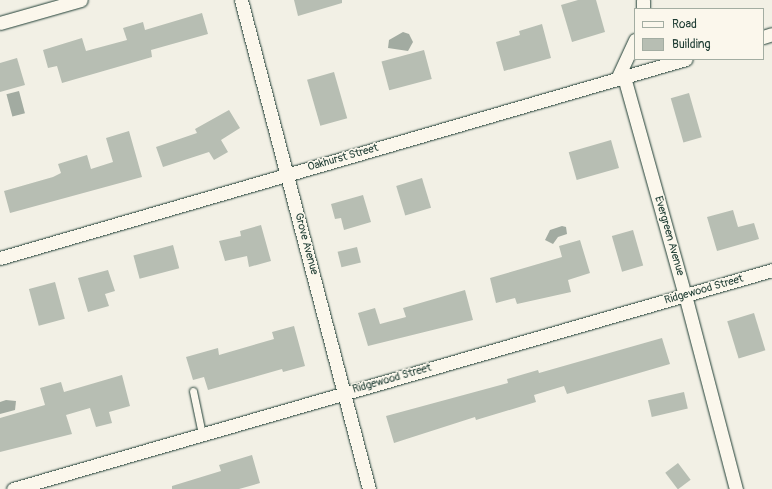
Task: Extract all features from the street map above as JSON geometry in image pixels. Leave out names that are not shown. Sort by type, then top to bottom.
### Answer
[{"type":"street","points":[[0,23],[81,0]]},
{"type":"street","name":"Grove Avenue","points":[[241,0],[369,489]]},
{"type":"street","points":[[621,78],[634,43]]},
{"type":"street","name":"Oakhurst Street","points":[[0,258],[683,60]]},
{"type":"street","name":"Evergreen Avenue","points":[[621,78],[685,295],[736,489]]},
{"type":"street","name":"Ridgewood Street","points":[[13,489],[344,392],[772,270]]},
{"type":"lane","points":[[193,391],[202,434]]},
{"type":"shaded area","points":[[403,32],[409,34],[413,42],[408,51],[388,48],[389,40]]},
{"type":"shaded area","points":[[19,91],[25,113],[12,117],[6,94]]},
{"type":"shaded area","points":[[562,226],[566,227],[567,234],[558,237],[553,244],[545,240],[550,230]]},
{"type":"shaded area","points":[[6,400],[16,401],[15,410],[0,414],[0,402]]},
{"type":"building","points":[[294,0],[342,0],[342,3],[298,16]]},
{"type":"building","points":[[578,0],[596,0],[605,32],[572,42],[561,5]]},
{"type":"building","points":[[202,13],[208,34],[151,50],[152,57],[62,83],[57,66],[48,68],[43,50],[82,38],[86,51],[127,40],[123,28],[143,22],[145,30]]},
{"type":"building","points":[[542,24],[551,58],[504,71],[496,42],[520,35],[519,31]]},
{"type":"building","points":[[424,50],[432,79],[389,90],[381,61]]},
{"type":"building","points":[[17,58],[25,85],[0,92],[0,63]]},
{"type":"building","points":[[334,72],[347,118],[320,126],[307,80]]},
{"type":"building","points":[[689,93],[702,137],[683,142],[671,98]]},
{"type":"building","points":[[229,110],[240,128],[221,140],[228,152],[214,160],[209,152],[163,167],[156,147],[197,133],[195,129]]},
{"type":"building","points":[[129,131],[142,177],[10,213],[4,191],[53,177],[61,173],[58,164],[87,155],[91,169],[113,162],[106,138]]},
{"type":"building","points":[[611,140],[619,168],[577,180],[569,152]]},
{"type":"building","points":[[422,178],[431,208],[405,216],[396,186]]},
{"type":"building","points":[[363,195],[371,222],[344,230],[341,218],[335,219],[331,204]]},
{"type":"building","points":[[733,210],[738,227],[754,223],[759,239],[717,251],[707,217]]},
{"type":"building","points":[[261,225],[271,261],[249,267],[247,256],[225,261],[219,241],[241,236],[240,231]]},
{"type":"building","points":[[633,230],[643,266],[622,272],[612,236]]},
{"type":"building","points":[[580,240],[590,273],[568,280],[571,292],[517,304],[515,298],[496,303],[490,278],[562,257],[559,246]]},
{"type":"building","points":[[173,245],[179,268],[140,279],[133,256]]},
{"type":"building","points":[[357,247],[361,263],[341,267],[338,252]]},
{"type":"building","points":[[108,270],[115,291],[105,294],[109,306],[88,312],[78,278]]},
{"type":"building","points":[[55,282],[65,319],[39,326],[29,289]]},
{"type":"building","points":[[465,290],[473,320],[368,346],[358,313],[375,308],[380,324],[406,317],[403,308]]},
{"type":"building","points":[[754,313],[765,350],[739,358],[727,321]]},
{"type":"building","points":[[294,326],[305,366],[283,372],[282,369],[208,390],[204,377],[193,380],[186,357],[218,348],[219,355],[274,339],[272,332]]},
{"type":"building","points":[[662,338],[670,364],[567,394],[564,386],[534,395],[536,402],[476,420],[475,417],[394,443],[386,416],[508,383],[507,379],[538,370],[539,373]]},
{"type":"building","points":[[122,375],[130,406],[109,412],[112,423],[96,427],[90,408],[66,415],[72,434],[0,452],[0,418],[45,405],[40,388],[61,382],[64,392]]},
{"type":"building","points":[[684,392],[688,409],[652,417],[648,400]]},
{"type":"building","points":[[252,455],[260,483],[239,489],[172,489],[172,486],[221,471],[219,465]]},
{"type":"building","points":[[678,463],[691,480],[678,489],[665,473]]}]
